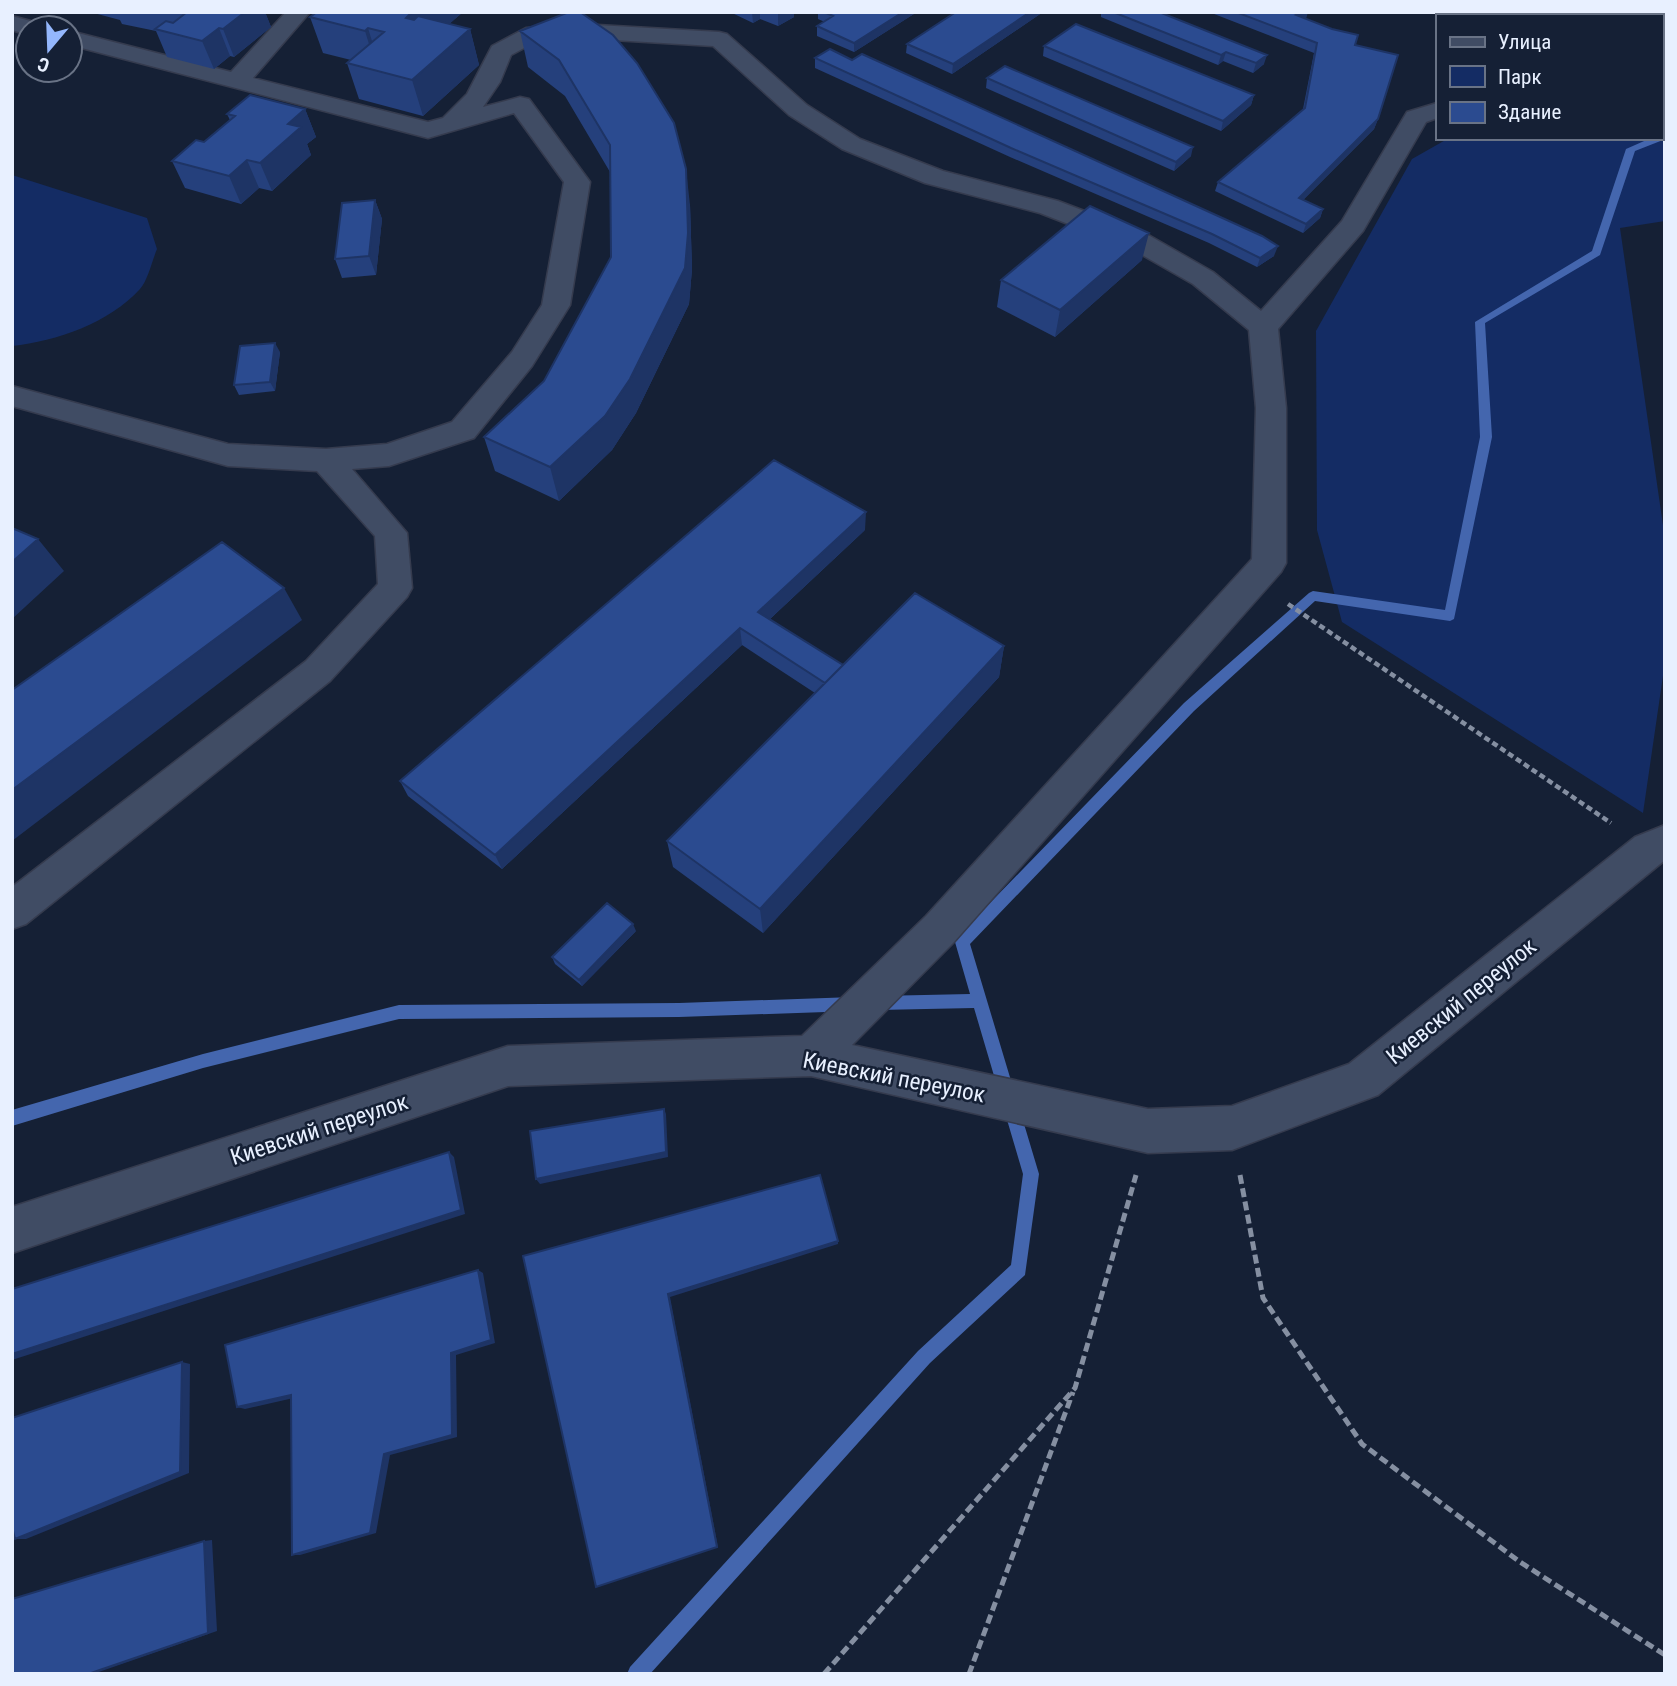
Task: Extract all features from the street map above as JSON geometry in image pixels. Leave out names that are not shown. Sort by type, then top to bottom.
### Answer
[{"type":"street","points":[[237,80],[299,12]]},
{"type":"street","points":[[451,123],[471,109],[491,78],[500,51],[534,33],[580,31],[719,39],[798,110],[851,144],[934,177],[1049,207],[1140,243],[1203,278],[1263,327],[1271,408],[1269,563],[940,929],[823,1044]]},
{"type":"street","points":[[12,396],[228,455],[327,460],[389,455],[463,429],[522,359],[556,305],[577,182],[520,104],[428,130],[84,42]]},
{"type":"street","points":[[1263,327],[1353,225],[1416,117],[1436,110]]},
{"type":"street","points":[[12,911],[318,671],[395,588],[391,533],[327,460]]},
{"type":"street","name":"Киевский переулок","points":[[12,1230],[508,1066],[823,1044],[970,1091],[1148,1131],[1231,1128],[1363,1080],[1657,845]]},
{"type":"path","points":[[1283,601],[1657,845]]},
{"type":"path","points":[[1231,1128],[1263,1298],[1362,1444],[1520,1562],[1665,1655]]},
{"type":"path","points":[[969,1674],[1074,1388],[1148,1131]]},
{"type":"path","points":[[824,1674],[1074,1388]]},
{"type":"green space","points":[[1665,12],[1665,40],[1663,14],[1522,14]]},
{"type":"green space","points":[[1663,76],[1665,221],[1620,228],[1665,539],[1665,662],[1643,813],[1342,622],[1317,530],[1316,331],[1412,159],[1445,140],[1663,140]]},
{"type":"green space","points":[[12,175],[147,218],[157,249],[148,276],[140,289],[98,321],[47,340],[12,346]]},
{"type":"building","points":[[187,12],[245,12],[202,41],[155,29],[166,21],[173,23]]},
{"type":"building","points":[[317,12],[412,12],[406,18],[414,20],[418,16],[470,29],[412,80],[347,63],[384,32],[368,28],[365,31],[310,17]]},
{"type":"building","points":[[569,12],[580,12],[613,35],[637,63],[674,123],[686,169],[688,233],[685,268],[630,379],[605,416],[550,467],[484,437],[544,381],[611,257],[610,145],[559,60],[520,31]]},
{"type":"building","points":[[824,12],[903,12],[854,43],[817,26],[833,16]]},
{"type":"building","points":[[956,12],[1030,12],[953,64],[907,44]]},
{"type":"building","points":[[1113,12],[1159,12],[1267,55],[1256,63],[1226,52],[1221,55]]},
{"type":"building","points":[[1236,12],[1302,12],[1296,15],[1332,29],[1358,35],[1355,45],[1398,55],[1378,119],[1299,198],[1323,209],[1306,224],[1218,182],[1305,108],[1317,43]]},
{"type":"building","points":[[1076,24],[1254,95],[1223,121],[1044,46]]},
{"type":"building","points":[[830,49],[852,60],[862,54],[1262,236],[1278,246],[1260,258],[1212,234],[1011,148],[815,58]]},
{"type":"building","points":[[1005,66],[1193,147],[1176,162],[987,78]]},
{"type":"building","points":[[250,95],[305,109],[288,124],[301,127],[260,163],[247,160],[229,176],[172,161],[196,140],[204,142],[235,116],[227,114]]},
{"type":"building","points":[[375,200],[369,256],[335,259],[342,203]]},
{"type":"building","points":[[1090,206],[1149,233],[1060,310],[1001,280]]},
{"type":"building","points":[[275,343],[270,382],[234,385],[240,346]]},
{"type":"building","points":[[774,460],[866,512],[758,612],[843,665],[825,683],[740,628],[495,855],[400,781]]},
{"type":"building","points":[[12,528],[38,539],[12,562]]},
{"type":"building","points":[[222,542],[284,588],[12,790],[12,690]]},
{"type":"building","points":[[915,593],[1004,646],[760,909],[667,841]]},
{"type":"building","points":[[607,903],[633,924],[579,980],[552,957]]},
{"type":"building","points":[[664,1109],[666,1152],[536,1179],[530,1131]]},
{"type":"building","points":[[449,1152],[461,1210],[12,1354],[12,1289]]},
{"type":"building","points":[[820,1175],[838,1241],[668,1294],[717,1547],[596,1587],[523,1256]]},
{"type":"building","points":[[478,1270],[491,1340],[451,1353],[452,1435],[384,1454],[370,1533],[292,1555],[291,1395],[237,1407],[225,1345]]},
{"type":"building","points":[[182,1362],[180,1472],[15,1539],[12,1527],[12,1418]]},
{"type":"building","points":[[204,1541],[208,1633],[88,1674],[12,1674],[12,1599]]},
{"type":"waterway","points":[[637,1674],[924,1357],[1019,1269],[1031,1174],[962,942],[1189,707],[1313,596],[1450,616],[1486,437],[1480,322],[1596,253],[1631,149],[1655,140]]},
{"type":"waterway","points":[[878,1003],[979,1001]]},
{"type":"waterway","points":[[12,1118],[203,1061],[399,1012],[679,1010],[854,1004]]}]
